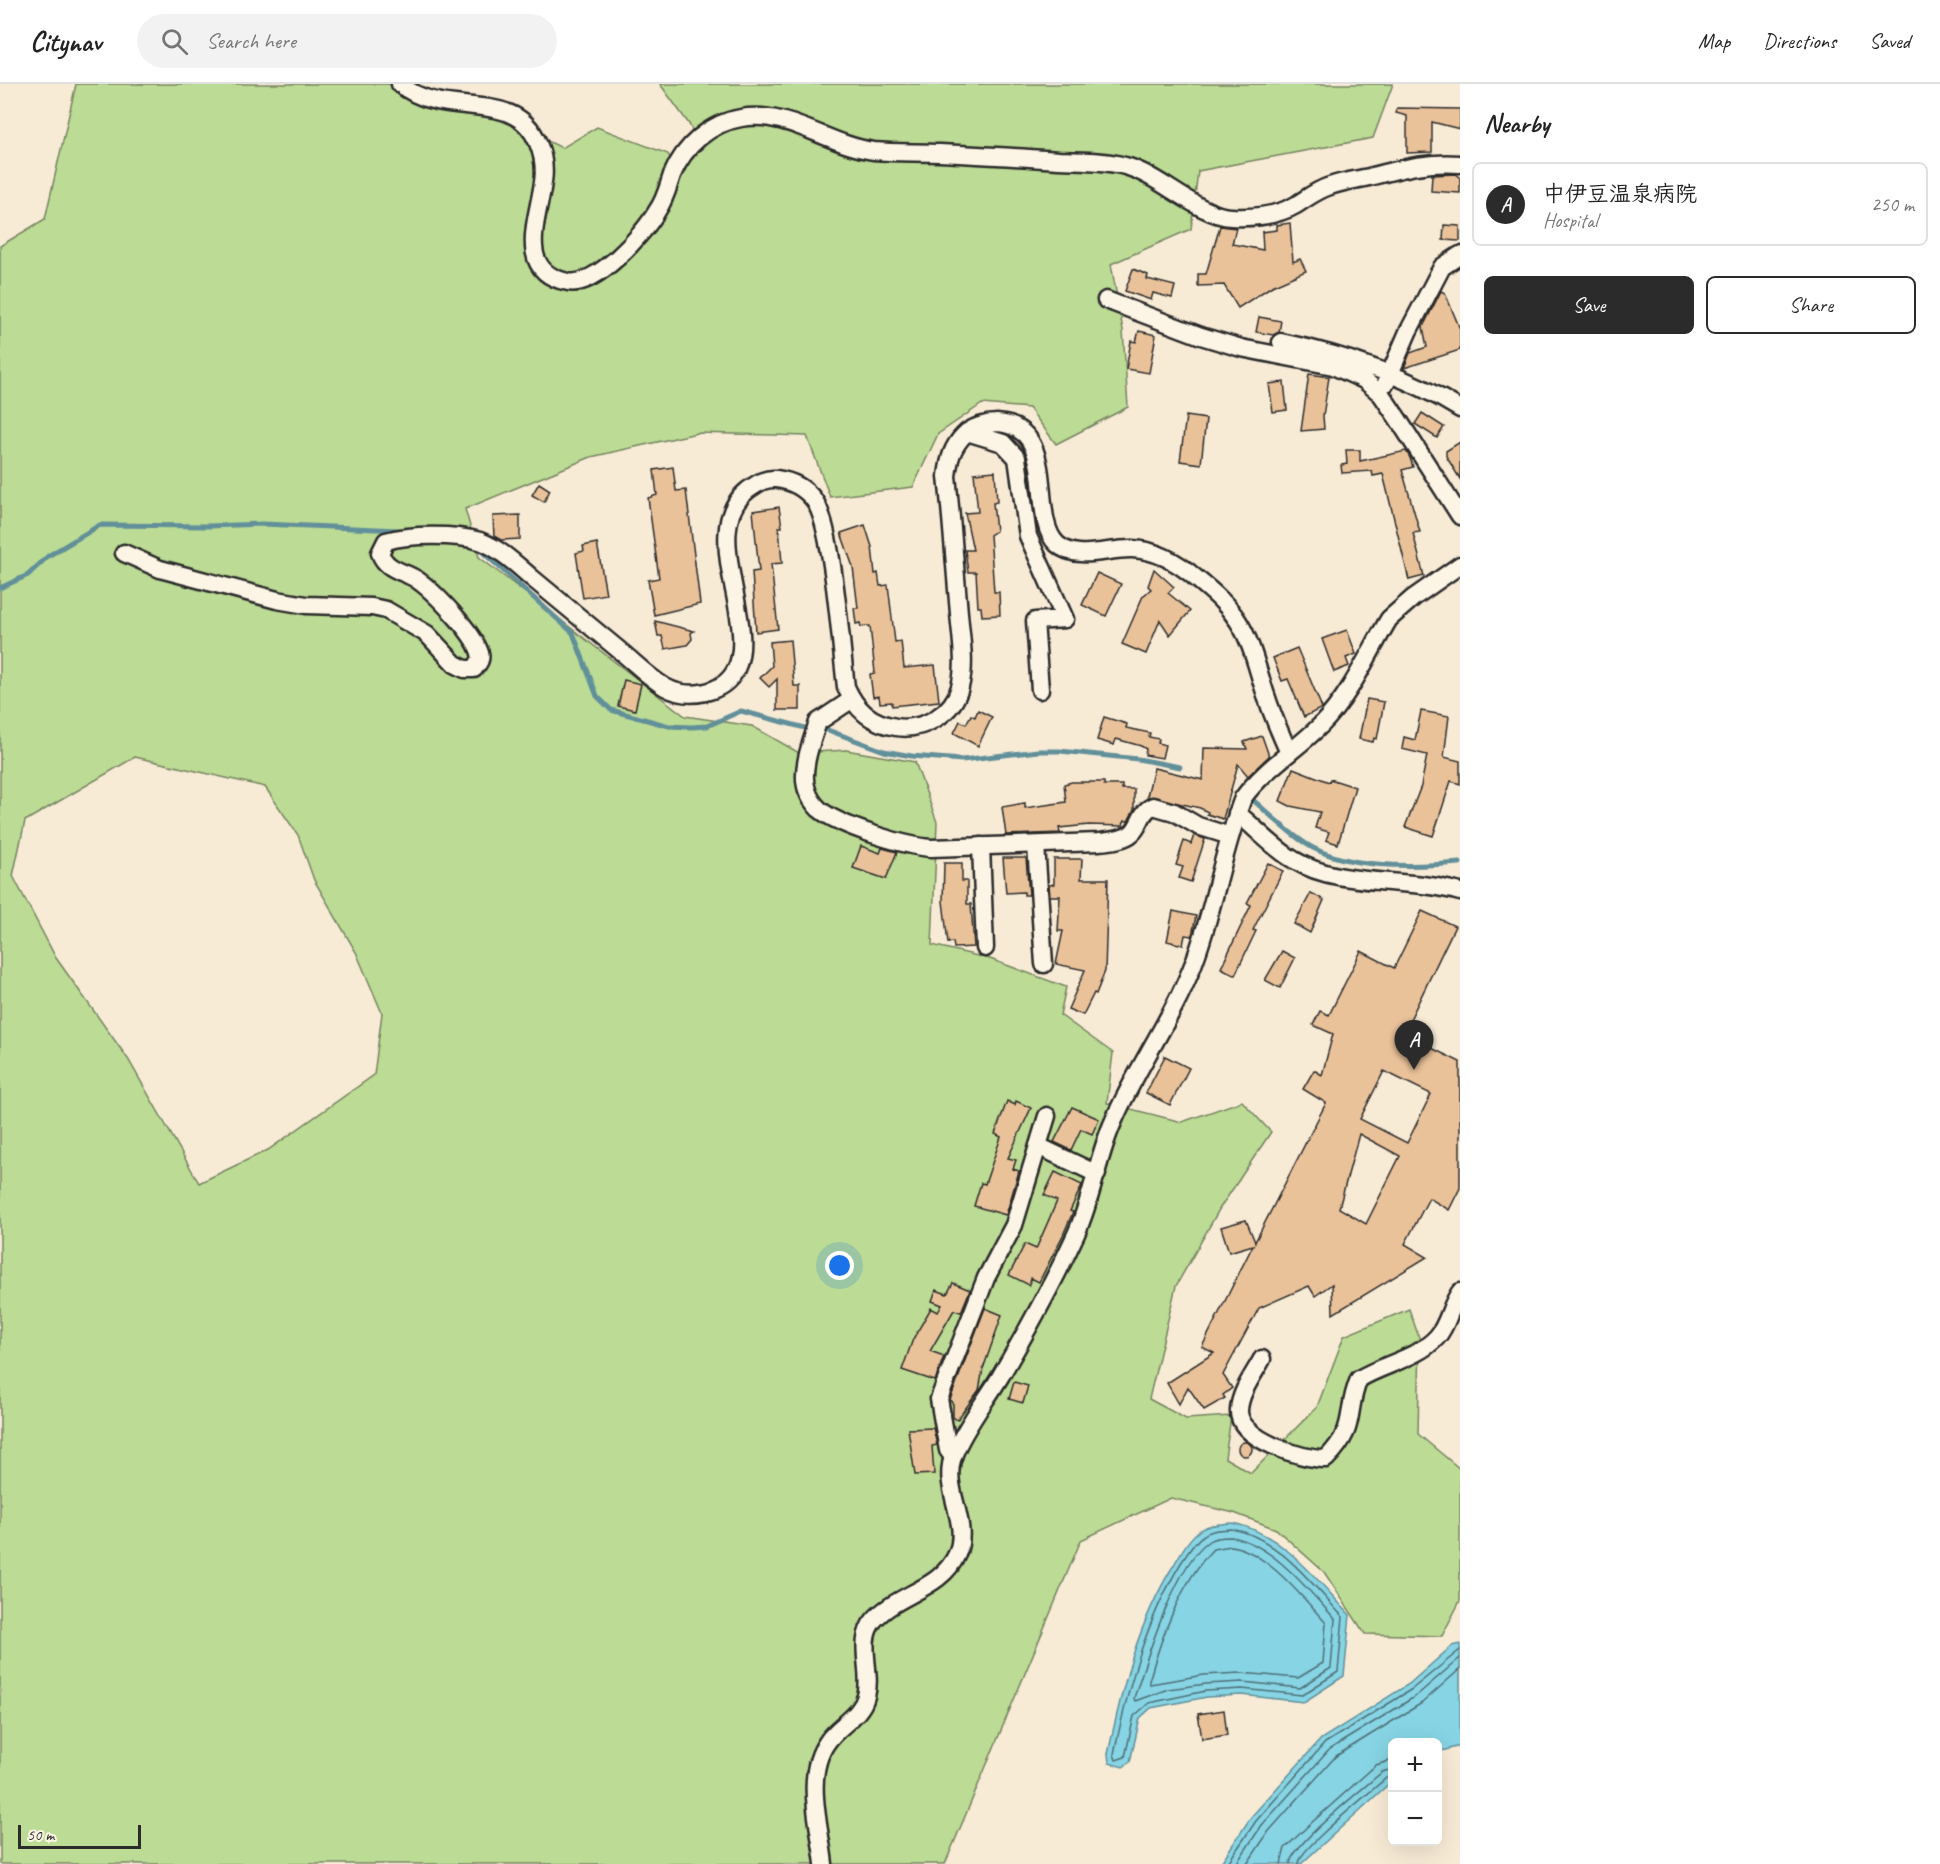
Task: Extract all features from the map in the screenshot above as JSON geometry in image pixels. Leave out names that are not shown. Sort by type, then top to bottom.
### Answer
[{"type":"street","points":[[400,84],[422,99],[449,105],[494,108],[514,114],[528,126],[538,143],[544,167],[533,229],[537,260],[545,273],[557,280],[573,284],[592,279],[646,228],[667,194],[673,172],[694,143],[706,131],[734,119],[751,116],[788,120],[840,144],[874,151],[984,155],[1127,166],[1182,194],[1200,207],[1227,217],[1275,214],[1333,184],[1420,163],[1460,164]]},
{"type":"street","points":[[1381,394],[1442,267],[1460,255]]},
{"type":"street","points":[[1106,300],[1241,348],[1333,366],[1364,380],[1381,394],[1460,516]]},
{"type":"street","points":[[1281,342],[1327,351],[1390,374],[1460,409]]},
{"type":"street","points":[[124,553],[160,569],[277,600],[386,610],[427,634],[455,664],[465,669],[474,669],[480,662],[481,654],[470,636],[431,591],[416,579],[387,565],[380,553],[386,541],[397,537],[459,537],[486,544],[518,566],[664,686],[677,692],[703,693],[732,675],[740,657],[738,613],[727,540],[730,515],[744,493],[759,482],[785,480],[802,488],[823,514],[846,687],[851,700],[873,720],[909,729],[928,723],[948,708],[960,688],[963,667],[947,476],[953,450],[966,432],[983,425],[999,423],[1020,432],[1031,444],[1038,464],[1047,523],[1058,545],[1070,551],[1083,553],[1135,549],[1170,558],[1188,570],[1224,602],[1248,641],[1268,701],[1289,753]]},
{"type":"street","points":[[966,432],[1003,442],[1017,458],[1028,536],[1065,619],[1035,621],[1040,690]]},
{"type":"street","points":[[824,1864],[815,1793],[819,1761],[829,1740],[864,1704],[868,1693],[865,1655],[871,1624],[895,1603],[934,1581],[956,1558],[961,1545],[960,1524],[950,1485],[952,1457],[1055,1277],[1077,1231],[1113,1122],[1193,965],[1237,813],[1253,784],[1336,708],[1389,620],[1413,598],[1460,565]]},
{"type":"street","points":[[851,700],[818,722],[805,780],[806,789],[819,809],[852,825],[915,846],[1036,845],[1120,839],[1134,832],[1140,817],[1153,806],[1174,812],[1198,826],[1230,836]]},
{"type":"street","points":[[1237,813],[1294,860],[1314,868],[1460,892]]},
{"type":"street","points":[[1036,845],[1044,964]]},
{"type":"street","points":[[981,846],[985,948]]},
{"type":"street","points":[[952,1457],[948,1450],[939,1399],[986,1278],[1014,1225],[1047,1116]]},
{"type":"street","points":[[1038,1146],[1097,1174]]},
{"type":"street","points":[[1262,1359],[1241,1399],[1240,1418],[1247,1430],[1264,1440],[1311,1460],[1326,1459],[1340,1445],[1348,1431],[1354,1391],[1359,1379],[1418,1351],[1436,1339],[1444,1328],[1460,1292]]},
{"type":"green space","points":[[76,84],[406,84],[517,126],[562,148],[597,127],[668,154],[677,171],[700,147],[689,124],[660,84],[1393,84],[1373,138],[1198,171],[1191,229],[1111,264],[1123,330],[1128,407],[1056,444],[1029,408],[982,404],[938,434],[913,487],[830,497],[807,436],[697,433],[591,457],[465,509],[479,557],[685,716],[752,726],[799,753],[846,750],[915,762],[937,822],[932,945],[990,959],[1066,987],[1060,1015],[1113,1053],[1107,1103],[1182,1122],[1242,1101],[1271,1132],[1220,1208],[1176,1286],[1149,1399],[1186,1419],[1231,1416],[1225,1458],[1251,1473],[1317,1407],[1344,1336],[1409,1309],[1420,1340],[1418,1434],[1460,1469],[1460,1601],[1442,1636],[1365,1634],[1324,1572],[1276,1529],[1234,1513],[1171,1498],[1081,1540],[945,1864],[0,1864],[0,246],[45,219]],"holes":[[[135,757],[265,787],[298,835],[314,880],[356,952],[382,1013],[374,1075],[268,1150],[199,1183],[128,1059],[56,958],[13,876],[25,821]]]},
{"type":"water","points":[[1231,1523],[1249,1528],[1282,1546],[1350,1615],[1344,1676],[1304,1702],[1242,1695],[1207,1697],[1151,1708],[1140,1718],[1130,1762],[1123,1767],[1109,1763],[1108,1754],[1119,1704],[1133,1655],[1162,1585],[1183,1549],[1196,1533],[1207,1527]]},
{"type":"water","points":[[1460,1644],[1460,1746],[1442,1751],[1442,1738],[1388,1738],[1388,1785],[1301,1864],[1220,1864],[1251,1817],[1321,1739],[1409,1684],[1452,1646]]},
{"type":"building","points":[[1397,108],[1460,109],[1460,129],[1432,122],[1432,152],[1407,153],[1407,116],[1396,113]]},
{"type":"building","points":[[1456,174],[1460,177],[1460,193],[1431,191],[1432,175]]},
{"type":"building","points":[[1290,223],[1293,262],[1300,259],[1306,271],[1272,286],[1238,308],[1224,285],[1198,286],[1198,274],[1206,274],[1220,226],[1236,228],[1232,244],[1263,250],[1262,232],[1277,230],[1277,225]]},
{"type":"building","points":[[1444,225],[1460,226],[1460,241],[1443,240]]},
{"type":"building","points":[[1133,269],[1148,275],[1147,279],[1175,286],[1172,298],[1153,293],[1151,300],[1125,291]]},
{"type":"building","points":[[1441,291],[1445,293],[1460,329],[1460,350],[1404,368],[1410,353],[1427,347],[1423,327]]},
{"type":"building","points":[[1259,317],[1281,321],[1279,332],[1273,335],[1256,332]]},
{"type":"building","points":[[1139,331],[1156,335],[1149,373],[1126,369],[1131,341],[1136,342]]},
{"type":"building","points":[[1309,374],[1329,377],[1323,416],[1324,429],[1301,431]]},
{"type":"building","points":[[1284,382],[1287,410],[1273,412],[1269,384]]},
{"type":"building","points":[[1422,413],[1444,427],[1437,438],[1415,424]]},
{"type":"building","points":[[1186,416],[1206,419],[1201,464],[1180,461]]},
{"type":"building","points":[[1460,442],[1460,479],[1446,456],[1446,451]]},
{"type":"building","points":[[1346,450],[1360,450],[1360,461],[1406,451],[1413,467],[1402,470],[1420,532],[1413,533],[1424,576],[1409,580],[1383,474],[1373,476],[1372,471],[1342,473],[1341,465],[1347,464]]},
{"type":"building","points":[[673,467],[676,491],[686,490],[700,604],[654,615],[648,580],[659,578],[648,498],[657,495],[654,470]]},
{"type":"building","points":[[995,471],[997,502],[993,503],[996,531],[990,535],[994,592],[999,592],[1000,615],[982,616],[981,607],[978,607],[976,572],[968,572],[965,550],[973,550],[965,513],[978,512],[974,473]]},
{"type":"building","points":[[539,483],[550,490],[544,502],[532,495]]},
{"type":"building","points":[[779,507],[782,527],[779,527],[782,563],[771,564],[778,629],[756,632],[752,572],[759,571],[753,511]]},
{"type":"building","points":[[520,515],[520,539],[501,540],[494,536],[493,516]]},
{"type":"building","points":[[865,525],[872,547],[875,574],[878,573],[880,586],[888,585],[895,642],[901,641],[904,668],[935,665],[939,701],[892,706],[892,702],[880,703],[879,696],[873,697],[870,674],[875,673],[870,626],[861,627],[860,623],[856,624],[854,608],[858,608],[853,567],[841,533]]},
{"type":"building","points":[[597,543],[606,594],[583,598],[576,553],[584,551],[583,546]]},
{"type":"building","points":[[1154,569],[1174,587],[1168,593],[1190,611],[1170,635],[1160,620],[1146,654],[1122,644],[1143,596],[1151,589],[1148,586]]},
{"type":"building","points":[[1097,573],[1121,584],[1106,616],[1082,605]]},
{"type":"building","points":[[655,621],[694,631],[691,633],[692,639],[687,645],[665,649],[662,636],[658,636]]},
{"type":"building","points":[[1347,630],[1356,654],[1346,658],[1349,666],[1334,672],[1322,639]]},
{"type":"building","points":[[790,640],[794,686],[800,686],[800,710],[777,710],[777,679],[769,687],[760,678],[772,666],[770,642]]},
{"type":"building","points":[[1297,648],[1322,708],[1304,717],[1288,679],[1282,681],[1273,658]]},
{"type":"building","points":[[624,680],[641,684],[635,710],[618,706]]},
{"type":"building","points":[[1367,699],[1384,702],[1377,739],[1374,738],[1373,742],[1359,739]]},
{"type":"building","points":[[978,710],[992,717],[978,746],[954,733],[960,721],[966,724],[971,715],[975,717]]},
{"type":"building","points":[[1421,711],[1449,716],[1444,757],[1460,761],[1460,784],[1451,781],[1433,836],[1405,827],[1421,786],[1427,755],[1402,749],[1404,737],[1415,740]]},
{"type":"building","points":[[1104,717],[1127,724],[1126,728],[1150,733],[1149,737],[1159,739],[1158,743],[1165,745],[1162,758],[1145,755],[1146,749],[1141,746],[1116,739],[1114,745],[1097,740]]},
{"type":"building","points":[[1262,736],[1269,756],[1248,776],[1238,764],[1223,819],[1207,814],[1208,812],[1200,808],[1147,796],[1154,768],[1203,780],[1204,748],[1247,749],[1244,742]]},
{"type":"building","points":[[1293,768],[1329,782],[1330,779],[1355,787],[1338,844],[1326,840],[1329,832],[1315,828],[1320,812],[1290,806],[1280,801]]},
{"type":"building","points":[[1104,782],[1104,785],[1122,785],[1122,789],[1134,789],[1134,810],[1128,821],[1124,821],[1123,826],[1089,825],[1059,828],[1060,833],[1006,835],[1002,807],[1025,803],[1025,808],[1066,802],[1064,784]]},
{"type":"building","points":[[1194,835],[1205,839],[1191,882],[1179,878],[1183,867],[1176,865],[1184,841],[1191,844]]},
{"type":"building","points":[[861,846],[880,853],[882,848],[897,852],[886,879],[853,868]]},
{"type":"building","points":[[1003,858],[1026,858],[1029,895],[1024,895],[1024,892],[1006,893]]},
{"type":"building","points":[[1054,859],[1082,859],[1081,879],[1108,879],[1105,971],[1096,994],[1094,993],[1083,1015],[1068,1009],[1085,970],[1056,964],[1063,931],[1058,931],[1060,896],[1050,896],[1049,885],[1054,884]]},
{"type":"building","points":[[944,863],[962,863],[962,881],[967,881],[967,904],[971,904],[974,947],[954,948],[953,942],[948,943],[943,901]]},
{"type":"building","points":[[1268,863],[1283,871],[1253,930],[1256,931],[1235,975],[1221,968],[1251,905],[1247,903]]},
{"type":"building","points":[[1311,893],[1324,900],[1310,933],[1294,924]]},
{"type":"building","points":[[1173,911],[1196,916],[1192,936],[1185,935],[1183,945],[1167,941]]},
{"type":"building","points":[[1422,911],[1455,926],[1403,1034],[1460,1062],[1460,1188],[1449,1210],[1429,1198],[1405,1244],[1427,1257],[1333,1314],[1332,1284],[1315,1296],[1309,1286],[1259,1308],[1223,1375],[1232,1388],[1223,1395],[1225,1398],[1204,1410],[1188,1387],[1179,1404],[1167,1383],[1214,1353],[1202,1347],[1253,1245],[1229,1252],[1221,1227],[1246,1220],[1255,1242],[1326,1103],[1303,1089],[1314,1070],[1322,1075],[1333,1034],[1313,1025],[1320,1011],[1329,1015],[1361,951],[1394,968]],"holes":[[[1384,1071],[1431,1094],[1407,1143],[1360,1119]],[[1359,1134],[1400,1156],[1366,1224],[1339,1208]]]},
{"type":"building","points":[[1282,951],[1295,958],[1280,988],[1265,980]]},
{"type":"building","points":[[1165,1056],[1189,1068],[1170,1105],[1146,1093]]},
{"type":"building","points":[[1007,1101],[1015,1105],[1016,1101],[1031,1108],[1008,1158],[1016,1160],[1013,1169],[1019,1171],[1006,1215],[974,1206],[981,1183],[985,1184],[1001,1137],[995,1134]]},
{"type":"building","points":[[1072,1107],[1099,1119],[1092,1134],[1081,1129],[1071,1150],[1054,1142]]},
{"type":"building","points":[[1055,1172],[1082,1185],[1070,1211],[1073,1212],[1063,1235],[1039,1282],[1031,1278],[1029,1285],[1009,1275],[1025,1244],[1036,1249],[1057,1201],[1044,1195]]},
{"type":"building","points":[[953,1283],[970,1290],[961,1312],[954,1310],[930,1351],[944,1356],[935,1381],[902,1370],[913,1339],[931,1308],[938,1312],[942,1305],[932,1301],[936,1290],[947,1294]]},
{"type":"building","points":[[985,1308],[1002,1315],[983,1369],[979,1390],[957,1420],[953,1417],[953,1404],[950,1400]]},
{"type":"building","points":[[1014,1382],[1028,1386],[1023,1403],[1009,1399]]},
{"type":"building","points":[[933,1428],[937,1445],[932,1446],[934,1474],[915,1475],[908,1429]]},
{"type":"building","points":[[1242,1442],[1248,1442],[1252,1449],[1248,1456],[1242,1456],[1238,1452],[1238,1446]]},
{"type":"building","points":[[1224,1710],[1227,1735],[1202,1739],[1198,1714]]},
{"type":"waterway","points":[[0,588],[28,575],[48,556],[100,525],[263,524],[399,530]]},
{"type":"waterway","points":[[478,548],[573,633],[597,696],[611,710],[669,726],[691,727],[707,726],[741,711],[809,729]]},
{"type":"waterway","points":[[825,729],[884,751],[912,756],[962,760],[1038,751],[1060,751],[1138,759],[1180,767]]},
{"type":"waterway","points":[[1254,801],[1297,838],[1329,855],[1385,865],[1460,863]]},
{"type":"place","name":"中伊豆温泉病院","points":[[1414,1070]]}]
